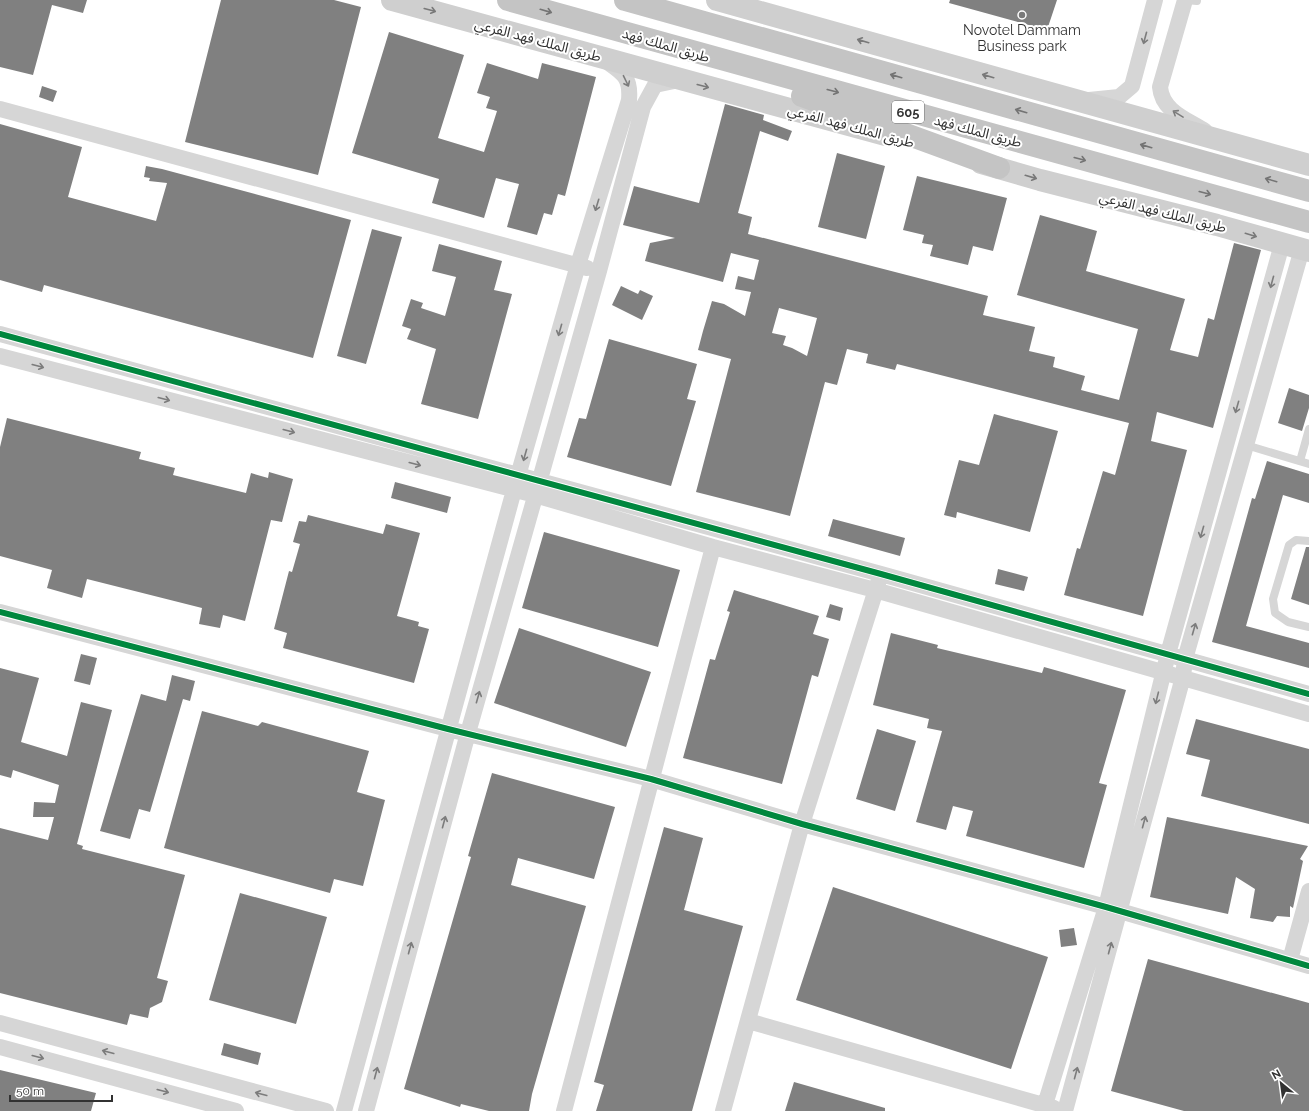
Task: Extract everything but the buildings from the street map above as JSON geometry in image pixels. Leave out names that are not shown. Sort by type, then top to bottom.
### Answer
[{"type":"highway","name":"طريق الملك فهد","points":[[508,0],[1309,222]]},
{"type":"highway","name":"605","points":[[625,0],[1309,191]]},
{"type":"highway","points":[[656,42],[1000,168]]},
{"type":"main road","name":"طريق الملك فهد الفرعي","points":[[392,0],[598,56],[679,80],[904,140],[1000,168],[1217,225],[1297,248]]},
{"type":"main road","points":[[717,0],[1309,165]]},
{"type":"street","points":[[1080,101],[1119,97],[1132,86],[1155,0]]},
{"type":"street","points":[[1189,0],[1160,87],[1161,98],[1166,106],[1223,142]]},
{"type":"street","points":[[344,1111],[448,729],[578,265],[629,100],[630,89],[627,80],[621,72],[598,56]]},
{"type":"street","points":[[366,1111],[468,733],[600,271],[643,107],[655,85],[679,80]]},
{"type":"street","points":[[0,109],[600,271]]},
{"type":"street","points":[[748,1020],[1043,1108],[1065,1111],[1113,909],[1168,654],[1228,440],[1297,248]]},
{"type":"street","points":[[1043,1108],[1101,924],[1113,909],[1183,677],[1185,659],[1246,445],[1297,248]]},
{"type":"street","points":[[0,334],[517,483]]},
{"type":"street","points":[[0,356],[881,574],[1309,694]]},
{"type":"street","points":[[1228,440],[1246,445]]},
{"type":"street","points":[[537,488],[713,547],[875,590],[1309,714]]},
{"type":"street","points":[[564,1111],[713,547]]},
{"type":"street","points":[[723,1111],[802,824],[881,574]]},
{"type":"street","points":[[491,578],[514,575]]},
{"type":"street","points":[[0,612],[448,729],[651,779],[802,824],[1113,909],[1309,966]]},
{"type":"street","points":[[1290,960],[1309,891]]},
{"type":"street","points":[[0,1023],[135,1060],[286,1106],[326,1111]]},
{"type":"street","points":[[0,1047],[236,1111]]},
{"type":"street","points":[[131,1082],[135,1060]]},
{"type":"lane","points":[[1300,461],[1309,429]]},
{"type":"lane","points":[[1246,445],[1309,464]]},
{"type":"lane","points":[[1309,541],[1296,540],[1289,545],[1273,599],[1274,613],[1282,620],[1309,627]]},
{"type":"cycle path","points":[[0,334],[881,574],[1309,694]]},
{"type":"cycle path","points":[[0,612],[448,729],[651,779],[802,824],[1106,907],[1309,966]]},
{"type":"place","name":"Novotel Dammam Business park","points":[[1022,15]]}]
